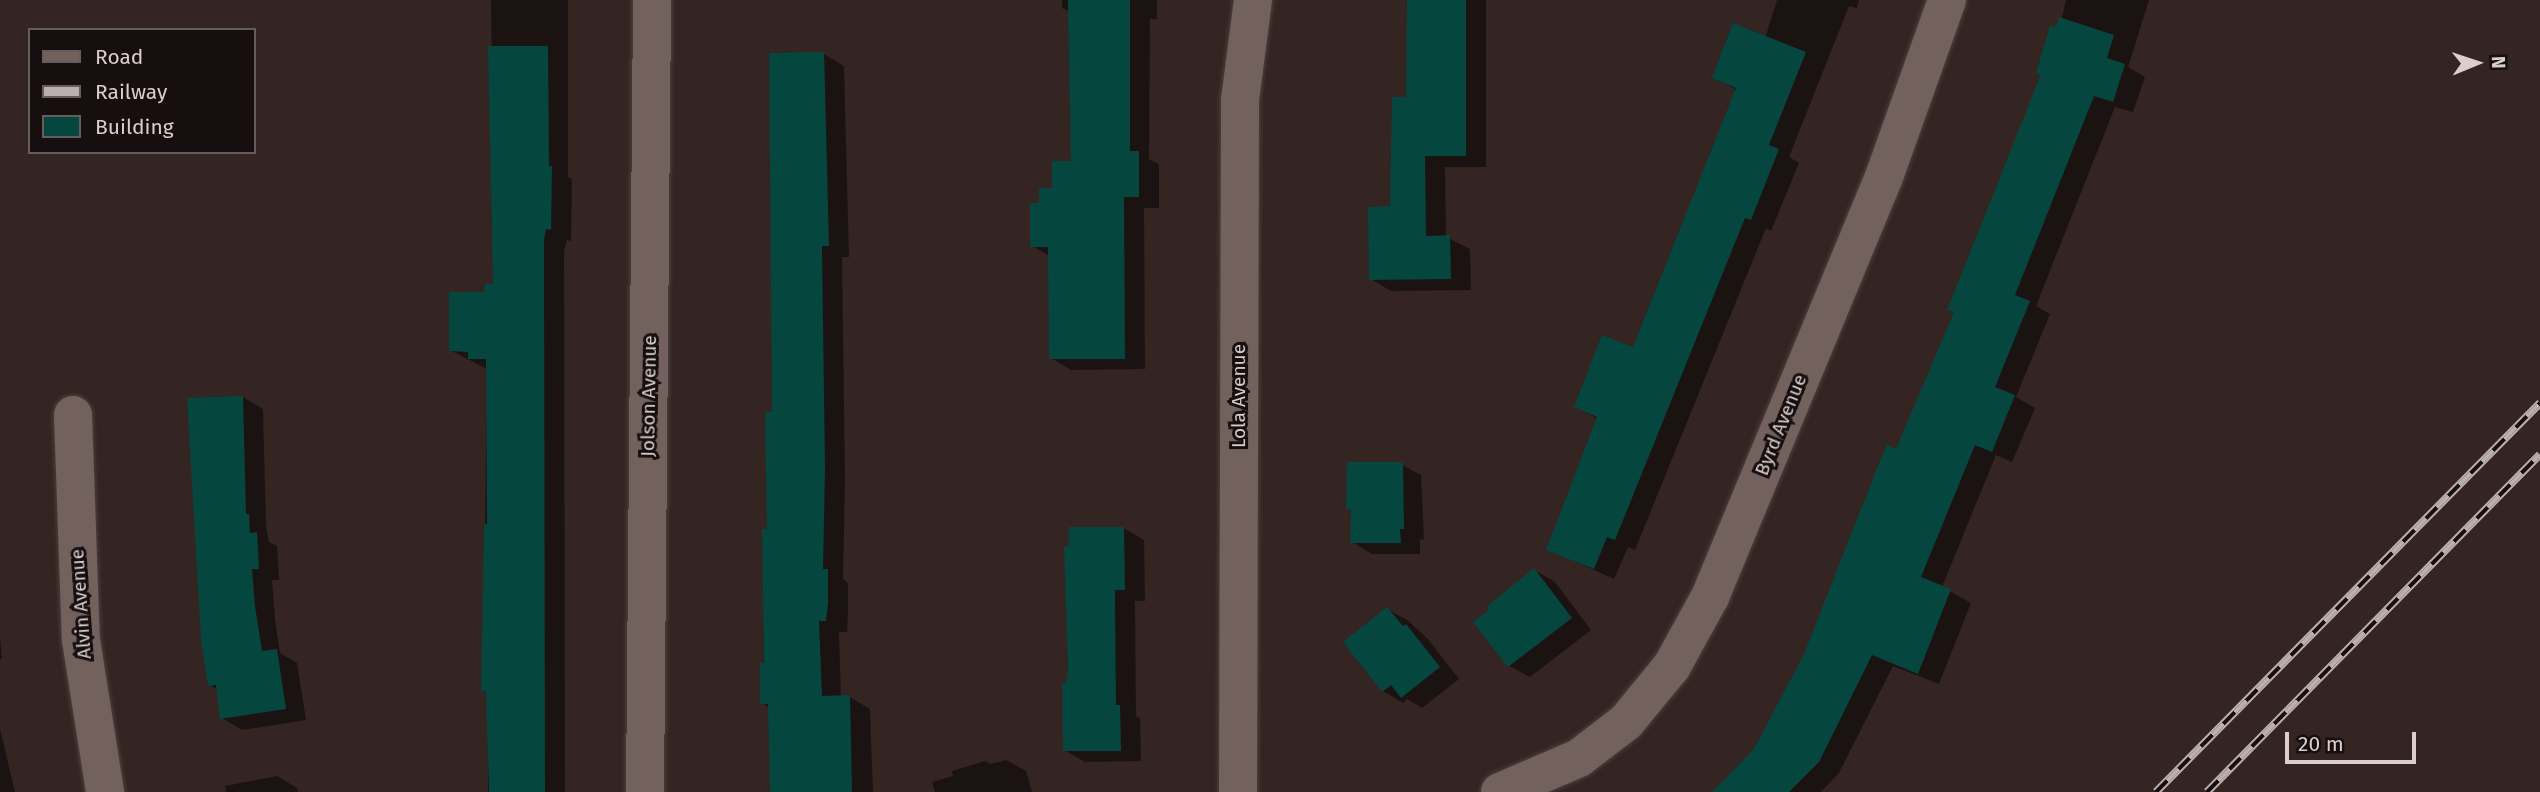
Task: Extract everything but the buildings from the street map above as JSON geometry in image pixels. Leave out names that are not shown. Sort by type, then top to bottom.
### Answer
[{"type":"street","name":"Jolson Avenue","points":[[645,792],[652,0]]},
{"type":"street","name":"Lola Avenue","points":[[1238,792],[1240,100],[1253,0]]},
{"type":"street","name":"Byrd Avenue","points":[[1512,788],[1579,758],[1626,722],[1672,666],[1710,597],[1884,177],[1947,0]]},
{"type":"street","name":"Alvin Avenue","points":[[73,415],[81,640],[105,792]]},
{"type":"railway","points":[[2156,792],[2540,403]]},
{"type":"railway","points":[[2207,792],[2540,454]]}]
